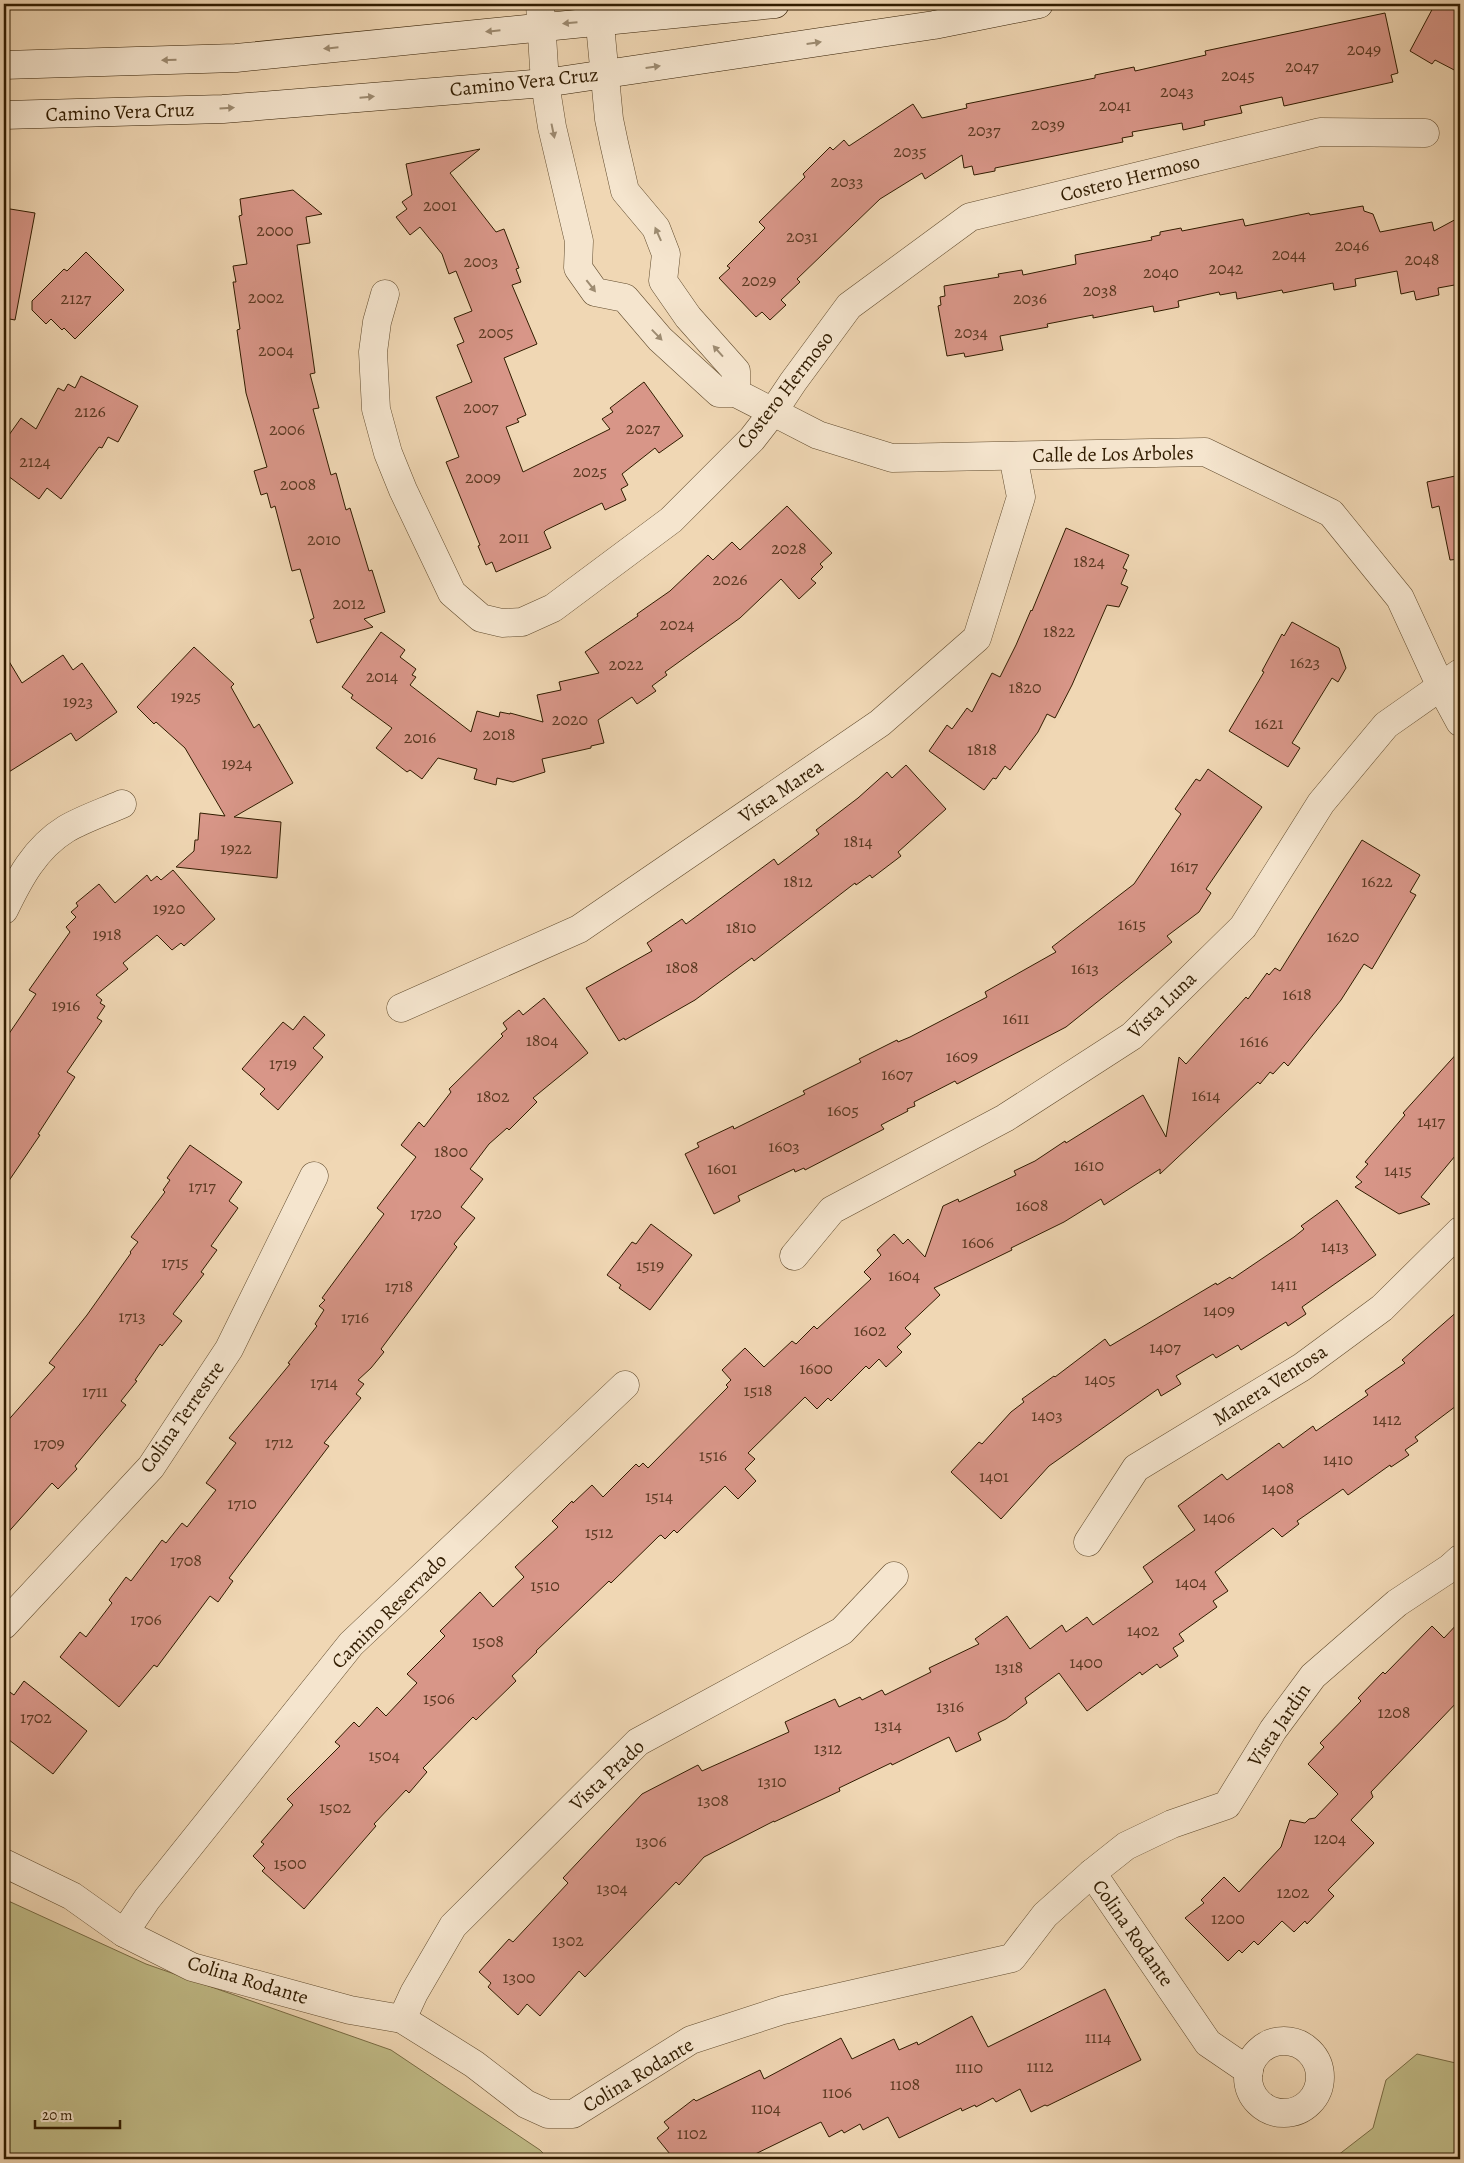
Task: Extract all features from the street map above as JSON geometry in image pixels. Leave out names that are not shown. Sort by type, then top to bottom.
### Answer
[{"type":"street","points":[[4,65],[236,58],[541,15],[775,4]]},
{"type":"street","name":"Camino Vera Cruz","points":[[4,115],[223,109],[545,83],[934,25],[1039,4]]},
{"type":"street","points":[[598,12],[609,119],[626,191],[656,228],[666,254],[663,281],[688,317],[736,371],[736,393],[719,393],[660,339],[626,298]]},
{"type":"street","points":[[541,15],[545,83],[552,128],[579,241],[578,268],[595,292],[626,298],[663,281]]},
{"type":"street","name":"Costero Hermoso","points":[[385,294],[373,352],[376,409],[388,453],[403,490],[452,593],[481,618],[502,623],[522,622],[553,608],[670,520],[752,439],[850,306],[970,217],[1320,132],[1425,133]]},
{"type":"street","name":"Calle de Los Arboles","points":[[736,393],[818,435],[892,458],[1206,452],[1331,513],[1400,598],[1450,680],[1460,722]]},
{"type":"street","name":"Vista Marea","points":[[402,1008],[578,929],[880,723],[977,638],[1021,497],[1013,456]]},
{"type":"street","name":"Vista Luna","points":[[794,1256],[832,1210],[1005,1118],[1132,1036],[1243,927],[1321,802],[1386,725],[1450,680]]},
{"type":"street","points":[[4,910],[25,868],[39,851],[66,829],[122,804]]},
{"type":"street","name":"Colina Terrestre","points":[[4,1625],[151,1467],[229,1349],[314,1176]]},
{"type":"street","name":"Manera Ventosa","points":[[1088,1542],[1136,1468],[1302,1367],[1382,1308],[1460,1231]]},
{"type":"street","name":"Camino Reservado","points":[[124,1933],[147,1898],[351,1644],[625,1385]]},
{"type":"street","name":"Vista Jardin","points":[[1092,1873],[1126,1846],[1172,1824],[1227,1805],[1273,1730],[1314,1676],[1397,1602],[1450,1568],[1460,1559]]},
{"type":"street","name":"Vista Prado","points":[[402,2019],[414,1993],[454,1926],[638,1742],[842,1631],[894,1576]]},
{"type":"street","name":"Colina Rodante","points":[[4,1863],[72,1896],[124,1933],[192,1966],[350,2010],[402,2019],[474,2064],[526,2104],[548,2114],[573,2114],[691,2040],[782,2010],[1012,1958],[1045,1915],[1092,1873],[1208,2042],[1249,2070]]},
{"type":"shaded area","points":[[4,1899],[146,1964],[391,2050],[540,2150],[549,2159],[4,2159]]},
{"type":"shaded area","points":[[1417,2054],[1460,2064],[1460,2159],[1333,2159],[1373,2128],[1386,2080]]},
{"type":"building","points":[[1435,4],[1460,4],[1460,73],[1435,60],[1432,64],[1410,51]]},
{"type":"building","points":[[1385,13],[1398,73],[1391,75],[1393,82],[1284,106],[1282,97],[1240,106],[1242,113],[1204,121],[1205,125],[1183,130],[1182,123],[1132,132],[1133,136],[1122,138],[1123,142],[995,168],[995,171],[974,175],[972,166],[964,168],[962,155],[925,179],[922,173],[880,199],[797,279],[800,282],[781,300],[786,305],[770,320],[762,312],[756,317],[719,278],[730,268],[727,266],[765,228],[759,222],[805,177],[803,174],[830,147],[833,150],[844,140],[849,146],[913,104],[922,118],[967,108],[966,104],[1095,78],[1095,75],[1134,67],[1135,71],[1206,55],[1205,51]]},
{"type":"building","points":[[480,149],[450,173],[496,232],[504,229],[519,268],[516,269],[521,282],[512,285],[537,344],[504,358],[526,415],[517,419],[519,422],[506,427],[523,472],[610,429],[602,419],[613,412],[610,408],[644,382],[683,436],[659,453],[655,448],[622,474],[628,485],[621,489],[626,500],[605,510],[602,503],[546,530],[544,532],[551,548],[496,572],[492,562],[486,565],[478,546],[480,545],[446,462],[459,457],[436,397],[472,382],[457,345],[464,342],[454,318],[472,311],[456,271],[449,274],[442,254],[420,227],[410,235],[396,217],[407,209],[402,202],[412,195],[406,164]]},
{"type":"building","points":[[293,190],[322,214],[306,217],[310,243],[297,245],[315,373],[310,374],[319,408],[313,409],[331,475],[336,473],[346,510],[350,508],[369,571],[372,570],[385,612],[364,619],[373,627],[317,643],[310,620],[314,618],[300,569],[292,571],[275,506],[271,508],[267,493],[261,495],[254,471],[267,467],[246,393],[237,330],[240,329],[233,282],[236,282],[233,266],[247,264],[239,216],[242,215],[240,199]]},
{"type":"building","points":[[1363,206],[1364,211],[1373,214],[1380,232],[1432,222],[1434,231],[1460,217],[1460,284],[1438,288],[1439,295],[1416,300],[1414,291],[1401,294],[1397,271],[1355,279],[1356,286],[1334,290],[1333,283],[1283,293],[1282,290],[1237,299],[1236,292],[1220,295],[1219,292],[1178,301],[1179,307],[1154,312],[1153,306],[1093,318],[1093,315],[1047,324],[1048,327],[1000,336],[1003,350],[965,357],[964,353],[947,356],[938,306],[941,305],[940,297],[945,296],[944,286],[999,277],[998,274],[1022,270],[1023,275],[1076,264],[1075,255],[1152,240],[1151,237],[1160,235],[1160,232],[1181,228],[1182,231],[1243,219],[1245,226],[1309,213],[1310,215]]},
{"type":"building","points":[[4,208],[35,213],[15,320],[4,318]]},
{"type":"building","points":[[86,252],[124,290],[75,339],[51,319],[46,324],[32,310],[32,301],[64,269],[67,271]]},
{"type":"building","points":[[81,376],[138,406],[118,442],[108,437],[102,448],[99,447],[61,499],[47,488],[39,499],[4,473],[4,442],[21,418],[36,429],[58,388],[64,391],[68,384],[75,388]]},
{"type":"building","points":[[1460,475],[1460,559],[1450,560],[1439,506],[1432,508],[1427,482]]},
{"type":"building","points":[[787,506],[832,553],[820,564],[823,567],[811,579],[816,583],[799,599],[781,579],[740,618],[665,672],[667,675],[652,686],[656,691],[637,704],[632,697],[598,720],[604,743],[591,746],[591,748],[542,759],[545,772],[513,782],[497,778],[496,785],[474,779],[477,769],[438,758],[422,779],[410,770],[407,772],[376,748],[392,728],[351,698],[353,695],[342,687],[381,632],[405,650],[400,657],[416,669],[412,675],[416,677],[410,685],[471,732],[477,711],[499,717],[500,712],[510,713],[543,722],[537,695],[561,690],[559,682],[599,673],[585,652],[638,616],[637,614],[670,591],[708,555],[713,560],[732,542],[740,550]]},
{"type":"building","points":[[1066,528],[1129,555],[1123,568],[1127,570],[1121,584],[1128,587],[1119,607],[1107,605],[1072,685],[1055,718],[1047,714],[1038,732],[1010,770],[1005,766],[996,779],[993,778],[984,790],[929,751],[947,725],[952,729],[967,708],[972,712],[992,673],[1000,677],[1032,611]]},
{"type":"building","points":[[1292,622],[1339,648],[1346,668],[1338,682],[1332,678],[1292,743],[1300,748],[1288,767],[1229,731],[1264,672],[1262,671],[1282,634],[1284,636]]},
{"type":"building","points":[[194,647],[234,684],[231,687],[254,728],[259,724],[293,783],[234,817],[281,822],[277,878],[176,867],[194,851],[195,840],[198,840],[200,813],[225,816],[185,748],[156,722],[154,724],[137,707]]},
{"type":"building","points":[[4,653],[22,683],[63,655],[73,670],[82,663],[117,712],[76,741],[71,733],[4,775]]},
{"type":"building","points":[[906,765],[946,809],[898,852],[901,856],[872,878],[870,875],[856,885],[855,883],[754,961],[752,958],[695,1000],[625,1040],[624,1038],[619,1041],[586,988],[652,951],[647,943],[682,919],[686,924],[774,859],[778,865],[819,834],[816,830],[858,798],[887,772],[892,778]]},
{"type":"building","points":[[1208,769],[1262,807],[1206,889],[1211,893],[1199,912],[1167,936],[1172,942],[1066,1027],[957,1084],[955,1081],[914,1102],[915,1106],[907,1109],[908,1111],[881,1125],[884,1129],[805,1170],[804,1168],[795,1172],[794,1169],[738,1196],[740,1201],[714,1214],[685,1154],[699,1147],[697,1143],[733,1126],[734,1129],[805,1094],[803,1091],[861,1062],[859,1059],[897,1040],[898,1042],[910,1037],[987,997],[985,992],[1056,952],[1052,947],[1134,884],[1181,814],[1175,809],[1196,779],[1200,781]]},
{"type":"building","points":[[1362,840],[1420,875],[1410,892],[1416,895],[1372,969],[1364,964],[1341,1000],[1288,1066],[1284,1062],[1273,1074],[1270,1072],[1260,1084],[1258,1082],[1160,1174],[1160,1169],[1104,1205],[1101,1199],[1064,1222],[1011,1248],[1012,1250],[934,1288],[940,1295],[905,1328],[911,1334],[897,1347],[902,1352],[886,1367],[879,1359],[869,1369],[866,1366],[831,1401],[828,1398],[817,1409],[805,1397],[748,1453],[755,1459],[745,1469],[756,1481],[738,1499],[725,1486],[677,1533],[674,1530],[665,1539],[661,1535],[659,1536],[611,1583],[609,1581],[512,1676],[516,1681],[476,1720],[473,1717],[423,1768],[427,1772],[409,1793],[406,1790],[374,1824],[376,1826],[304,1909],[262,1871],[265,1868],[253,1856],[264,1844],[261,1842],[293,1805],[287,1799],[340,1746],[335,1742],[354,1722],[359,1727],[377,1707],[386,1716],[417,1683],[407,1674],[445,1636],[440,1631],[480,1592],[493,1607],[524,1577],[515,1567],[558,1527],[552,1521],[572,1501],[573,1503],[592,1485],[603,1497],[636,1464],[639,1467],[643,1463],[648,1468],[728,1387],[726,1385],[731,1380],[722,1370],[745,1348],[764,1367],[792,1341],[796,1344],[814,1326],[817,1329],[871,1279],[864,1272],[881,1255],[877,1250],[894,1234],[903,1244],[908,1239],[925,1257],[943,1206],[958,1199],[959,1202],[1016,1175],[1014,1171],[1035,1161],[1065,1141],[1066,1143],[1143,1095],[1166,1137],[1179,1057],[1186,1064],[1246,997],[1248,999],[1267,973],[1269,975],[1275,968],[1280,971]]},
{"type":"building","points":[[173,870],[215,919],[184,946],[181,943],[172,950],[157,935],[123,963],[128,969],[96,995],[102,1000],[100,1003],[105,1006],[97,1018],[102,1021],[67,1072],[75,1077],[38,1134],[40,1135],[4,1188],[4,1041],[36,994],[29,990],[70,932],[66,927],[76,917],[71,912],[78,906],[76,903],[99,884],[115,903],[147,875],[151,881],[157,876],[161,880]]},
{"type":"building","points":[[544,998],[588,1053],[533,1098],[537,1102],[509,1130],[507,1128],[489,1144],[470,1169],[483,1179],[461,1207],[475,1218],[454,1244],[457,1247],[381,1349],[384,1352],[358,1380],[364,1384],[356,1394],[361,1398],[324,1443],[329,1446],[229,1578],[233,1581],[218,1602],[210,1596],[157,1667],[154,1665],[119,1707],[60,1657],[80,1632],[86,1637],[112,1603],[109,1600],[126,1577],[131,1581],[162,1540],[166,1543],[182,1523],[187,1527],[216,1490],[206,1483],[236,1443],[229,1438],[290,1364],[288,1363],[317,1326],[315,1324],[324,1310],[319,1306],[325,1300],[322,1298],[384,1214],[377,1208],[416,1157],[401,1145],[419,1122],[424,1127],[451,1092],[449,1089],[503,1036],[501,1034],[507,1029],[503,1023],[519,1010],[523,1015]]},
{"type":"building","points":[[304,1016],[325,1035],[313,1048],[323,1057],[278,1110],[260,1094],[265,1089],[242,1069],[283,1022],[293,1030]]},
{"type":"building","points":[[1460,1050],[1460,1150],[1421,1197],[1430,1204],[1399,1214],[1355,1187],[1362,1182],[1356,1177],[1368,1164],[1365,1162],[1405,1115],[1403,1113]]},
{"type":"building","points":[[190,1145],[242,1182],[229,1201],[238,1208],[211,1246],[217,1250],[201,1272],[204,1274],[173,1314],[182,1321],[162,1346],[160,1344],[135,1380],[137,1381],[121,1401],[126,1405],[75,1466],[77,1469],[58,1489],[52,1483],[4,1537],[4,1425],[55,1367],[49,1363],[87,1315],[131,1253],[138,1242],[131,1237],[165,1192],[163,1190],[170,1180],[167,1178]]},
{"type":"building","points":[[1337,1200],[1376,1255],[1302,1307],[1306,1314],[1288,1326],[1286,1322],[1241,1350],[1238,1345],[1216,1358],[1213,1354],[1176,1376],[1181,1384],[1161,1396],[1158,1389],[1049,1466],[1001,1519],[951,1472],[979,1442],[982,1444],[1011,1412],[1024,1402],[1022,1399],[1055,1377],[1105,1339],[1110,1346],[1216,1283],[1217,1285],[1230,1277],[1232,1279],[1294,1237],[1304,1229],[1301,1226]]},
{"type":"building","points":[[651,1224],[692,1255],[650,1310],[619,1288],[621,1285],[607,1275],[632,1242],[636,1244]]},
{"type":"building","points":[[1460,1309],[1460,1403],[1415,1437],[1418,1441],[1405,1450],[1409,1455],[1391,1467],[1390,1465],[1348,1495],[1343,1489],[1297,1521],[1299,1524],[1282,1537],[1273,1528],[1215,1572],[1228,1591],[1213,1601],[1217,1607],[1179,1634],[1184,1641],[1173,1648],[1178,1656],[1160,1668],[1157,1664],[1142,1675],[1140,1672],[1087,1711],[1059,1673],[1025,1698],[1027,1703],[1006,1719],[978,1733],[981,1740],[956,1752],[949,1737],[839,1788],[840,1791],[774,1821],[704,1857],[679,1885],[676,1882],[585,1977],[579,1971],[540,2016],[527,2004],[518,2015],[488,1987],[491,1983],[479,1972],[509,1939],[513,1942],[568,1883],[563,1878],[642,1794],[698,1765],[702,1771],[789,1732],[785,1722],[835,1699],[839,1707],[860,1697],[862,1700],[882,1690],[885,1695],[931,1672],[929,1668],[979,1644],[975,1639],[1007,1616],[1030,1649],[1062,1625],[1066,1632],[1087,1617],[1093,1625],[1153,1582],[1143,1567],[1195,1530],[1178,1506],[1222,1474],[1227,1480],[1279,1443],[1283,1448],[1313,1426],[1316,1431],[1368,1395],[1365,1391],[1405,1363],[1402,1360]]},
{"type":"building","points":[[1460,1621],[1460,1699],[1371,1792],[1373,1797],[1351,1820],[1374,1843],[1328,1890],[1334,1896],[1307,1924],[1305,1921],[1294,1932],[1282,1921],[1258,1945],[1254,1941],[1242,1953],[1239,1950],[1228,1961],[1185,1918],[1204,1903],[1201,1900],[1224,1877],[1239,1892],[1281,1847],[1290,1820],[1305,1823],[1309,1819],[1315,1818],[1338,1794],[1308,1764],[1324,1747],[1320,1743],[1361,1701],[1358,1698],[1383,1672],[1385,1674],[1432,1626],[1444,1638]]},
{"type":"building","points":[[24,1681],[87,1731],[53,1774],[4,1736],[4,1688],[14,1695]]},
{"type":"building","points":[[1105,1989],[1141,2060],[1031,2112],[1020,2089],[996,2102],[993,2098],[976,2107],[975,2105],[962,2111],[961,2108],[899,2138],[888,2117],[863,2130],[860,2124],[844,2133],[842,2130],[829,2137],[821,2122],[745,2159],[674,2159],[657,2138],[669,2128],[664,2122],[694,2099],[696,2101],[760,2070],[764,2079],[841,2038],[852,2059],[894,2039],[899,2050],[917,2042],[918,2045],[972,2016],[988,2047]]}]
